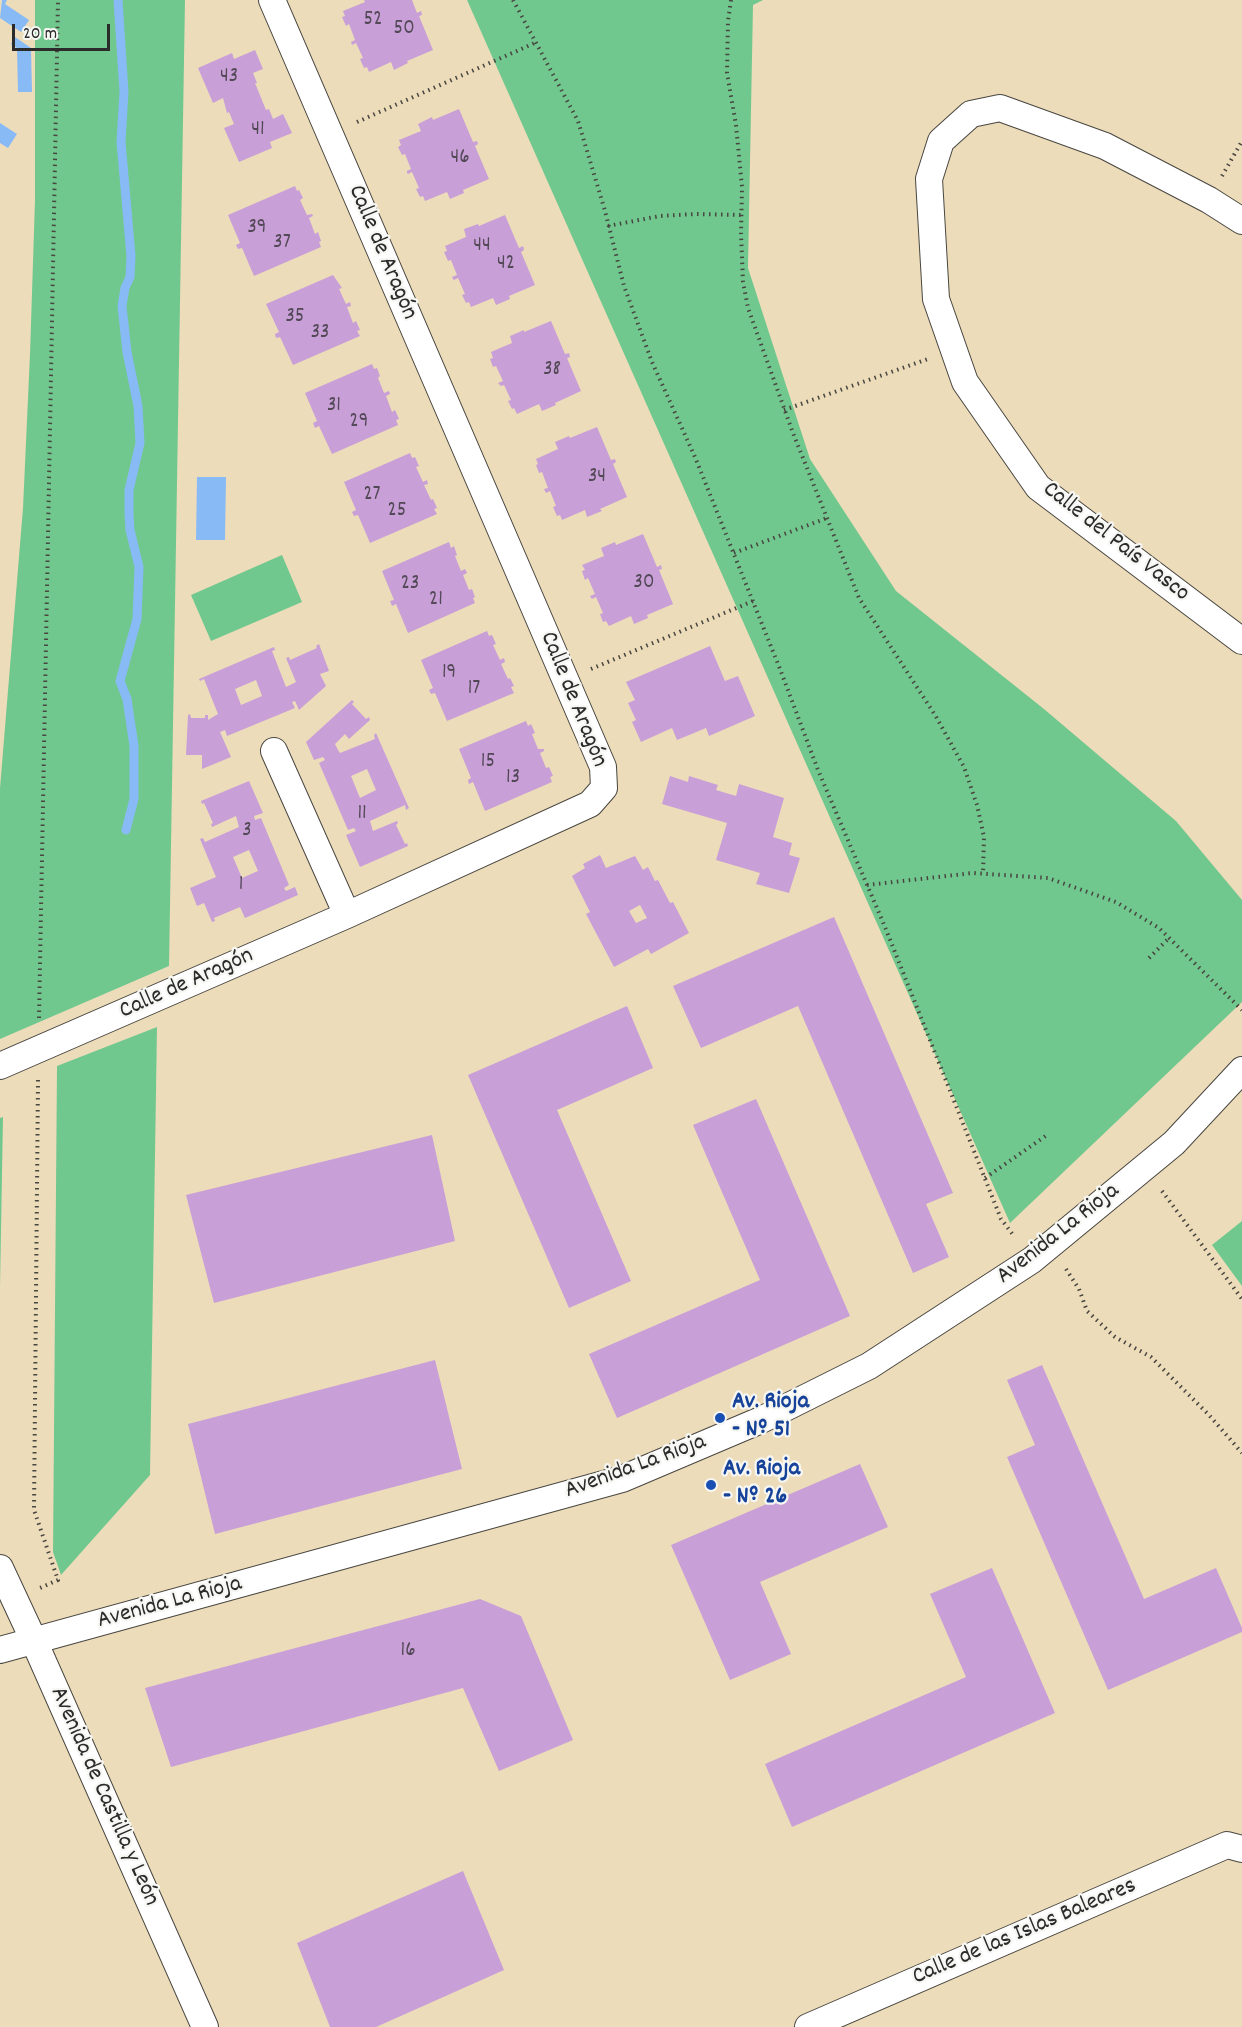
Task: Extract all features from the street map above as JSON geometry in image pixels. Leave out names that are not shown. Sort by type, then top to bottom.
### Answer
[{"type":"street","name":"Calle de Aragón","points":[[0,1066],[347,915],[590,804],[604,788],[603,767],[272,0]]},
{"type":"street","name":"Calle del País Vasco","points":[[1242,221],[1209,200],[1106,146],[1000,108],[971,114],[941,141],[929,179],[936,299],[964,382],[1038,487],[1242,641]]},
{"type":"street","points":[[274,751],[347,915]]},
{"type":"street","name":"Avenida La Rioja","points":[[0,1650],[622,1479],[761,1420],[869,1366],[1041,1253],[1174,1143],[1242,1070]]},
{"type":"street","name":"Avenida de Castilla y León","points":[[0,1568],[205,2027]]},
{"type":"street","name":"Calle de las Islas Baleares","points":[[808,2027],[1227,1845],[1242,1849]]},
{"type":"path","points":[[15,1599],[58,1580],[34,1510],[38,1049],[58,0]]},
{"type":"path","points":[[513,0],[578,121],[624,286],[652,362],[695,457],[818,770],[867,885],[1001,1219],[1079,1289],[1087,1311],[1115,1337],[1151,1357],[1209,1415],[1242,1453]]},
{"type":"path","points":[[731,0],[728,21],[727,73],[736,125],[742,187],[743,282],[748,308],[784,410],[859,598],[935,715],[964,767],[977,804],[984,837],[983,874]]},
{"type":"path","points":[[330,135],[537,42]]},
{"type":"path","points":[[1209,200],[1242,141]]},
{"type":"path","points":[[608,226],[660,216],[741,215]]},
{"type":"path","points":[[784,410],[953,350]]},
{"type":"path","points":[[734,553],[827,518]]},
{"type":"path","points":[[565,680],[753,601]]},
{"type":"path","points":[[867,885],[983,874],[1048,878],[1116,902],[1159,928],[1242,1010]]},
{"type":"path","points":[[1149,958],[1169,938]]},
{"type":"path","points":[[985,1178],[1047,1135]]},
{"type":"path","points":[[1144,1167],[1242,1299]]},
{"type":"green space","points":[[35,0],[185,0],[169,966],[0,1039],[0,788],[23,508],[30,354],[35,200]]},
{"type":"green space","points":[[467,0],[763,0],[753,5],[748,268],[810,459],[896,591],[1044,709],[1176,821],[1242,900],[1242,1002],[1010,1223]]},
{"type":"green space","points":[[282,555],[302,602],[211,641],[191,595]]},
{"type":"green space","points":[[157,1027],[150,1475],[61,1575],[53,1552],[57,1066]]},
{"type":"green space","points":[[3,1117],[0,1287],[0,1118]]},
{"type":"green space","points":[[1242,1221],[1242,1286],[1212,1245]]},
{"type":"water","points":[[2,0],[7,0],[5,4],[29,20],[21,32],[0,18]]},
{"type":"water","points":[[15,37],[31,48],[32,92],[18,92],[17,48],[11,44]]},
{"type":"water","points":[[0,123],[17,134],[8,148],[0,143]]},
{"type":"water","points":[[197,477],[226,477],[225,540],[196,540]]},
{"type":"building","points":[[364,0],[412,0],[417,13],[421,11],[422,15],[419,16],[433,50],[407,61],[408,63],[394,70],[391,62],[369,72],[367,67],[364,68],[360,59],[363,58],[356,43],[352,45],[351,42],[355,40],[349,24],[346,26],[342,17],[345,16],[343,11],[365,2]]},
{"type":"building","points":[[255,50],[263,69],[253,73],[266,110],[269,109],[273,119],[283,114],[292,133],[270,142],[272,148],[239,162],[224,128],[234,124],[229,112],[227,113],[223,98],[213,103],[198,68],[232,53],[234,59]]},
{"type":"building","points":[[459,109],[473,142],[477,141],[478,144],[475,146],[489,179],[463,190],[464,193],[450,199],[447,192],[425,201],[416,189],[419,188],[412,172],[407,173],[411,169],[405,154],[402,155],[398,147],[401,145],[399,140],[421,131],[418,124]]},
{"type":"building","points":[[295,186],[303,198],[300,200],[307,215],[312,214],[313,216],[309,218],[315,234],[318,232],[321,247],[254,276],[242,248],[238,249],[236,245],[240,243],[228,215]]},
{"type":"building","points":[[505,215],[519,248],[523,246],[524,250],[521,252],[535,285],[509,296],[510,299],[496,305],[493,298],[471,307],[462,295],[465,294],[458,278],[454,280],[452,277],[457,275],[451,260],[448,261],[444,252],[447,251],[445,246],[466,237],[464,229],[478,224],[479,226]]},
{"type":"building","points":[[333,275],[342,288],[339,289],[346,304],[350,302],[351,306],[347,307],[353,323],[356,321],[360,336],[293,365],[280,337],[276,338],[275,334],[279,332],[266,304]]},
{"type":"building","points":[[551,321],[565,354],[569,353],[570,357],[567,358],[581,391],[542,411],[539,404],[517,414],[508,401],[511,400],[504,385],[501,386],[498,383],[503,381],[496,366],[493,367],[490,359],[493,358],[491,352],[512,343],[510,336]]},
{"type":"building","points":[[372,364],[374,369],[377,368],[384,393],[389,391],[390,394],[386,396],[392,412],[395,410],[399,419],[396,420],[398,425],[332,454],[319,426],[315,428],[313,423],[317,421],[305,393]]},
{"type":"building","points":[[597,427],[611,460],[615,459],[616,462],[613,464],[627,497],[587,517],[585,510],[562,520],[560,515],[557,516],[553,507],[556,506],[550,491],[546,493],[544,489],[548,488],[542,472],[539,473],[536,459],[558,449],[555,442]]},
{"type":"building","points":[[410,453],[412,458],[415,457],[419,466],[416,467],[423,482],[427,480],[428,484],[424,485],[431,500],[433,499],[437,514],[370,543],[358,515],[354,516],[352,512],[356,510],[344,482]]},
{"type":"building","points":[[643,534],[657,567],[661,565],[662,569],[659,570],[673,604],[647,615],[648,618],[634,624],[631,616],[609,626],[606,621],[603,622],[600,614],[603,613],[596,597],[592,599],[590,596],[595,594],[588,578],[585,580],[582,571],[585,570],[582,565],[604,556],[601,548],[615,542],[616,545]]},
{"type":"building","points":[[449,542],[451,548],[454,546],[461,571],[465,569],[467,573],[463,575],[469,590],[472,589],[475,603],[408,633],[396,604],[392,606],[390,601],[394,600],[382,571]]},
{"type":"building","points":[[487,631],[489,636],[492,635],[496,644],[493,645],[500,660],[504,658],[505,662],[501,664],[514,686],[511,687],[514,693],[447,721],[435,693],[431,694],[429,690],[433,688],[421,660]]},
{"type":"building","points":[[319,644],[329,671],[320,674],[326,686],[299,710],[295,701],[292,702],[295,708],[227,736],[225,730],[220,732],[231,757],[202,769],[202,755],[186,755],[188,715],[190,714],[191,718],[205,718],[205,715],[208,715],[208,720],[218,714],[204,679],[200,681],[199,679],[274,647],[275,650],[272,651],[286,687],[296,682],[286,658],[289,657],[290,660],[317,648]],"holes":[[[256,680],[262,696],[241,705],[235,689]]]},
{"type":"building","points":[[710,646],[725,681],[738,676],[755,716],[709,736],[706,728],[677,740],[672,728],[641,742],[632,722],[636,720],[628,703],[635,700],[626,682]]},
{"type":"building","points":[[352,700],[354,702],[352,704],[366,719],[369,717],[370,720],[349,739],[345,734],[335,744],[340,753],[375,739],[376,733],[409,808],[406,810],[405,805],[370,821],[373,831],[397,821],[396,825],[408,846],[360,867],[346,835],[356,831],[354,828],[348,830],[319,763],[325,760],[323,757],[314,760],[306,742]],"holes":[[[367,769],[376,790],[360,798],[351,776]]]},
{"type":"building","points":[[526,721],[528,726],[531,724],[535,733],[532,734],[538,749],[544,749],[540,753],[546,768],[549,767],[553,776],[550,777],[552,782],[485,811],[473,782],[469,784],[468,780],[471,778],[459,749]]},
{"type":"building","points":[[670,776],[688,782],[689,776],[718,785],[716,790],[736,796],[739,784],[784,798],[773,837],[792,843],[789,855],[800,858],[789,893],[756,884],[760,873],[716,860],[727,823],[662,804]]},
{"type":"building","points":[[249,781],[263,813],[254,816],[255,820],[261,818],[289,885],[284,888],[286,891],[295,887],[298,895],[245,918],[240,907],[214,918],[215,921],[212,922],[204,903],[197,906],[190,888],[216,877],[200,839],[203,838],[205,842],[239,827],[236,816],[212,827],[213,823],[201,801]],"holes":[[[249,850],[258,871],[242,878],[233,857]]]},
{"type":"building","points":[[600,855],[606,868],[635,856],[643,870],[648,867],[655,881],[658,880],[670,903],[673,902],[689,933],[651,954],[648,949],[614,967],[586,914],[590,912],[572,876],[585,868],[583,864]],"holes":[[[640,905],[647,918],[636,923],[629,911]]]},
{"type":"building","points":[[834,917],[953,1193],[926,1204],[949,1257],[913,1273],[798,1006],[701,1048],[673,986]]},
{"type":"building","points":[[627,1006],[653,1068],[557,1110],[631,1281],[569,1308],[468,1075]]},
{"type":"building","points":[[756,1099],[850,1316],[617,1418],[589,1354],[760,1280],[693,1125]]},
{"type":"building","points":[[432,1135],[455,1241],[214,1303],[186,1195]]},
{"type":"building","points":[[435,1360],[462,1469],[215,1534],[188,1424]]},
{"type":"building","points":[[1042,1365],[1144,1599],[1216,1568],[1242,1632],[1108,1690],[1007,1457],[1035,1445],[1007,1380]]},
{"type":"building","points":[[860,1464],[888,1527],[760,1582],[791,1654],[730,1680],[671,1545]]},
{"type":"building","points":[[992,1568],[1055,1713],[792,1827],[765,1764],[966,1677],[930,1594]]},
{"type":"building","points":[[480,1599],[521,1616],[573,1740],[499,1771],[463,1688],[171,1767],[145,1688]]},
{"type":"building","points":[[463,1871],[504,1970],[376,2027],[330,2027],[297,1943]]},
{"type":"waterway","points":[[118,0],[124,92],[121,142],[131,256],[130,277],[125,288],[122,306],[127,352],[138,406],[140,443],[129,490],[130,530],[139,567],[137,619],[120,681],[127,699],[134,746],[134,799],[126,830]]},
{"type":"place","name":"Av. Rioja - Nº 51","points":[[720,1418]]},
{"type":"place","name":"Av. Rioja - Nº 26","points":[[711,1485]]}]
